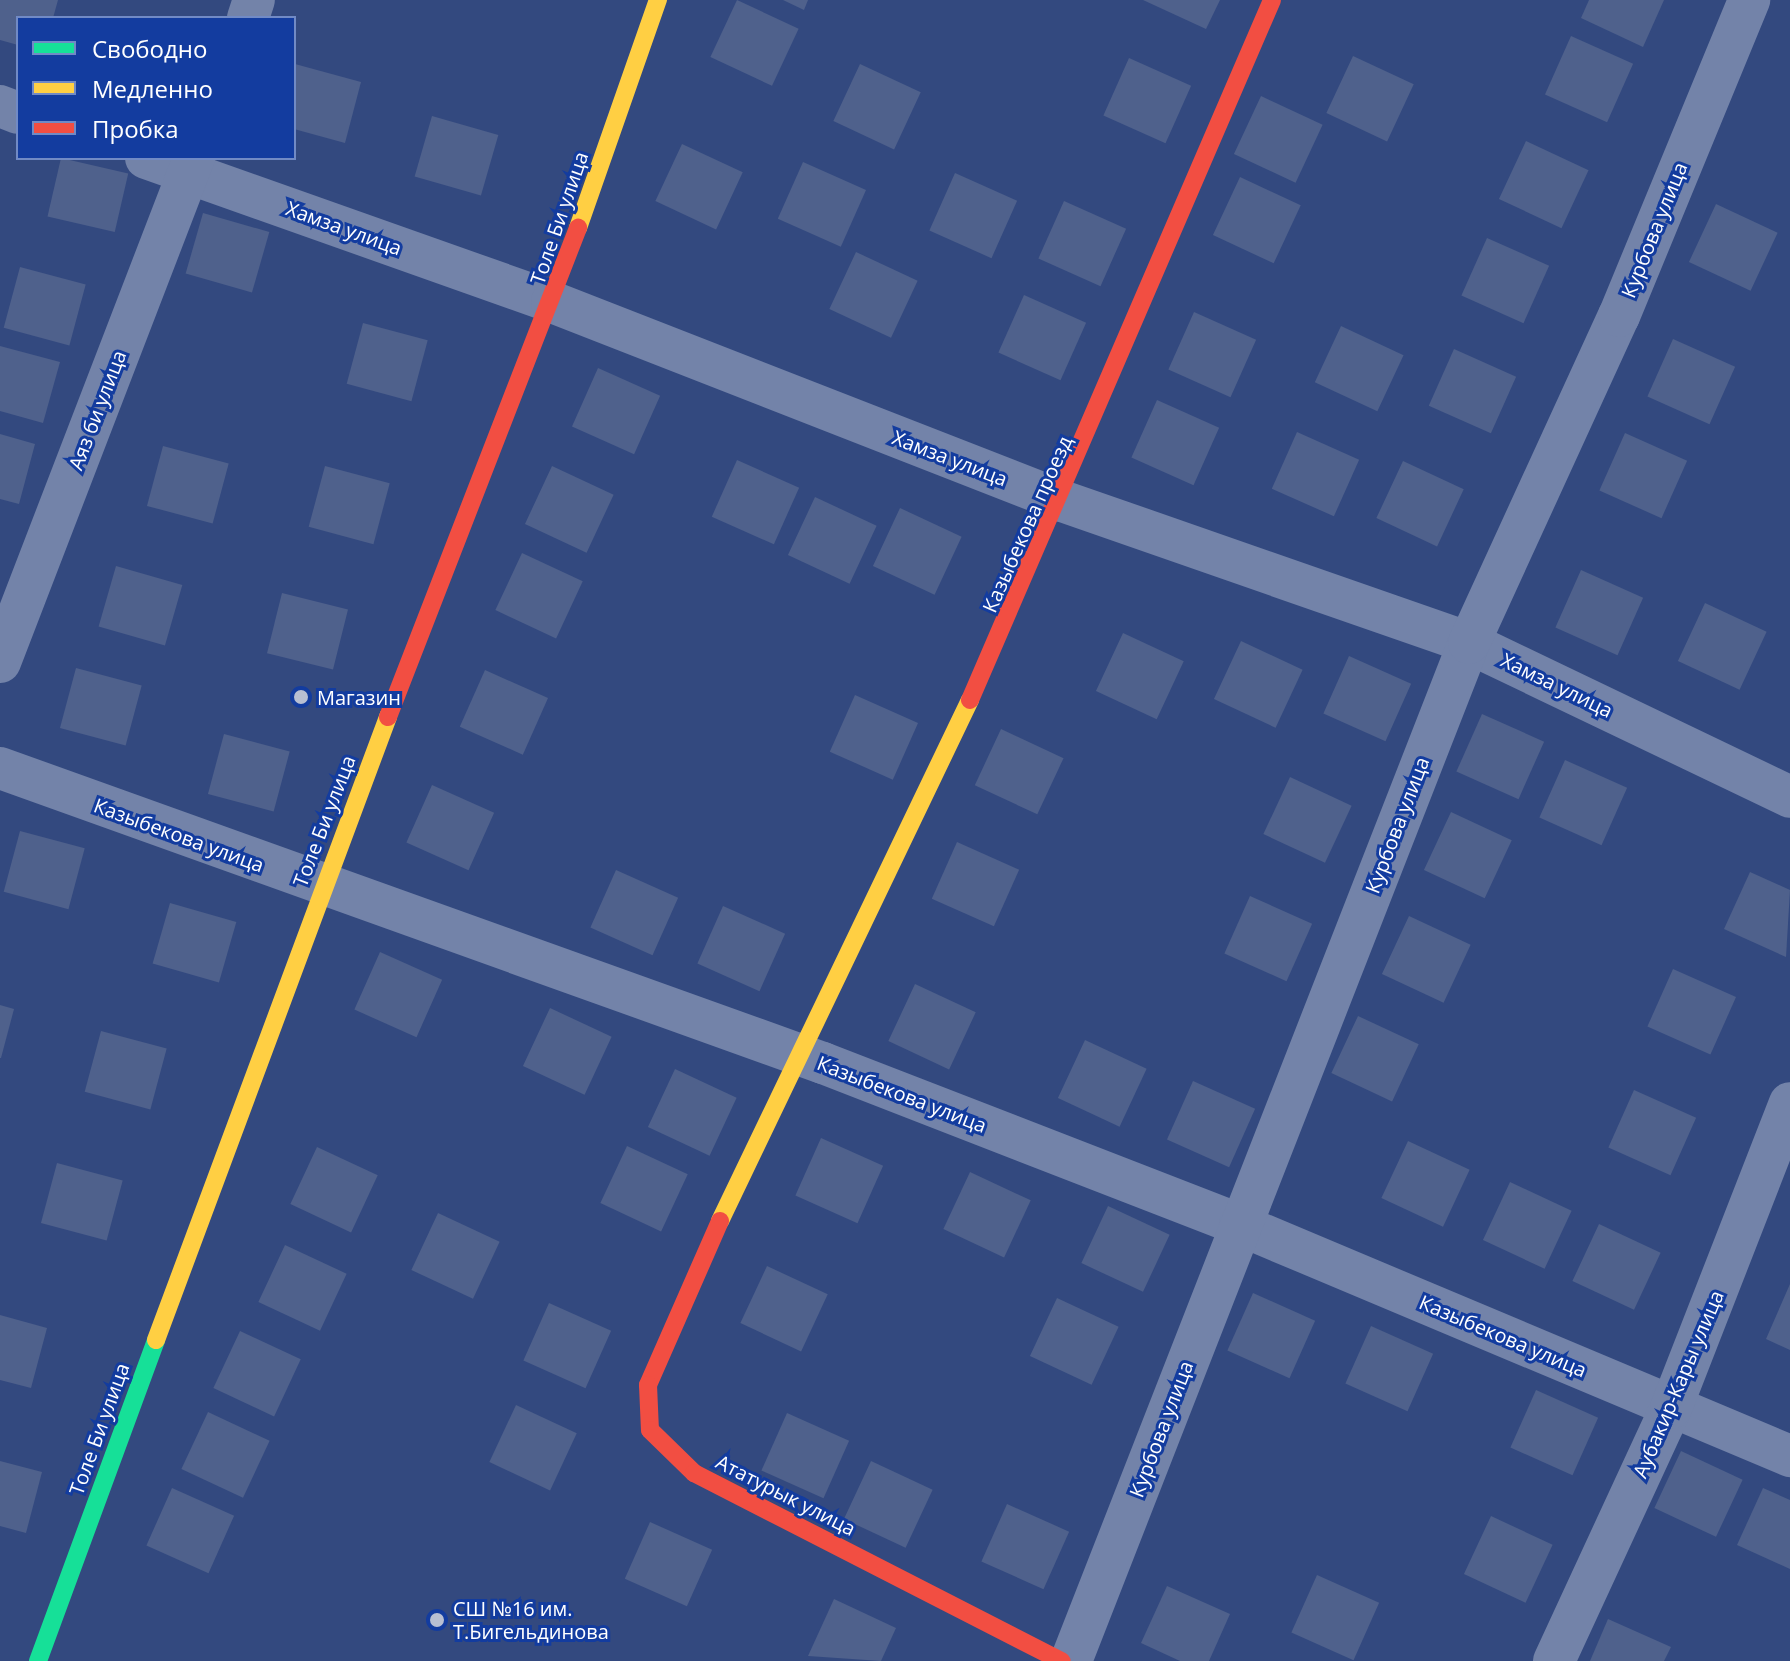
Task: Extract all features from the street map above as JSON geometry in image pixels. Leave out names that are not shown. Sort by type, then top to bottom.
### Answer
[{"type":"street","name":"Толе Би улица","points":[[38,1661],[321,888],[552,302],[658,0]]},
{"type":"street","name":"Казыбекова проезд","points":[[795,1053],[1062,501],[1272,0]]},
{"type":"street","name":"Курбова улица","points":[[1071,1661],[1469,643],[1619,316],[1749,0]]},
{"type":"street","name":"Хамза улица","points":[[158,160],[192,166],[552,302],[1062,501],[1469,643],[1790,797]]},
{"type":"street","name":"Аяз би улица","points":[[0,662],[192,166]]},
{"type":"street","name":"Казыбекова улица","points":[[0,768],[321,888],[795,1053],[1240,1225],[1790,1456]]},
{"type":"street","name":"Ататурык улица","points":[[795,1053],[648,1385],[650,1430],[694,1473],[1062,1661]]},
{"type":"street","name":"Аубакир-Кары улица","points":[[1554,1661],[1671,1408],[1790,1103]]},
{"type":"building","points":[[0,0],[58,0],[54,16],[16,16],[16,44],[0,40]]},
{"type":"building","points":[[737,0],[799,29],[772,86],[710,57]]},
{"type":"building","points":[[783,0],[808,0],[804,10]]},
{"type":"building","points":[[1143,0],[1220,0],[1206,29]]},
{"type":"building","points":[[1589,0],[1664,0],[1643,47],[1581,18]]},
{"type":"building","points":[[1571,36],[1633,64],[1607,122],[1545,94]]},
{"type":"building","points":[[1353,56],[1414,84],[1387,141],[1326,113]]},
{"type":"building","points":[[1129,58],[1191,86],[1165,143],[1103,116]]},
{"type":"building","points":[[296,64],[361,82],[345,143],[296,130]]},
{"type":"building","points":[[860,64],[921,92],[894,149],[833,121]]},
{"type":"building","points":[[1261,96],[1323,125],[1296,183],[1234,154]]},
{"type":"building","points":[[432,116],[498,135],[481,196],[415,177]]},
{"type":"building","points":[[1526,141],[1589,170],[1561,228],[1499,199]]},
{"type":"building","points":[[682,144],[743,172],[716,229],[655,201]]},
{"type":"building","points":[[61,160],[128,174],[115,232],[48,216]]},
{"type":"building","points":[[803,162],[866,190],[841,247],[778,219]]},
{"type":"building","points":[[955,173],[1017,201],[991,258],[929,231]]},
{"type":"building","points":[[1240,177],[1301,205],[1274,263],[1213,235]]},
{"type":"building","points":[[1064,201],[1126,229],[1100,286],[1038,259]]},
{"type":"building","points":[[1716,204],[1778,233],[1751,291],[1689,262]]},
{"type":"building","points":[[203,213],[269,232],[252,293],[186,274]]},
{"type":"building","points":[[1487,238],[1549,266],[1523,323],[1461,296]]},
{"type":"building","points":[[856,252],[918,281],[891,338],[829,309]]},
{"type":"building","points":[[20,267],[86,285],[69,345],[4,328]]},
{"type":"building","points":[[1024,295],[1086,323],[1060,380],[998,353]]},
{"type":"building","points":[[1194,312],[1256,340],[1230,397],[1168,370]]},
{"type":"building","points":[[363,323],[428,340],[411,401],[347,384]]},
{"type":"building","points":[[1341,326],[1404,355],[1377,411],[1315,382]]},
{"type":"building","points":[[1673,339],[1735,367],[1709,424],[1647,397]]},
{"type":"building","points":[[0,346],[60,362],[43,423],[0,411]]},
{"type":"building","points":[[1454,349],[1516,377],[1491,433],[1429,406]]},
{"type":"building","points":[[598,368],[660,396],[634,454],[572,426]]},
{"type":"building","points":[[1157,400],[1219,428],[1193,485],[1131,458]]},
{"type":"building","points":[[1297,432],[1359,460],[1334,516],[1272,489]]},
{"type":"building","points":[[1625,433],[1687,461],[1661,518],[1599,491]]},
{"type":"building","points":[[0,434],[35,444],[19,504],[0,499]]},
{"type":"building","points":[[163,446],[229,464],[213,523],[147,506]]},
{"type":"building","points":[[737,460],[799,488],[774,544],[712,517]]},
{"type":"building","points":[[1403,461],[1464,489],[1437,546],[1376,518]]},
{"type":"building","points":[[325,466],[390,483],[373,544],[309,527]]},
{"type":"building","points":[[552,466],[614,495],[587,553],[525,524]]},
{"type":"building","points":[[815,497],[877,526],[850,584],[788,555]]},
{"type":"building","points":[[900,508],[962,537],[935,595],[873,566]]},
{"type":"building","points":[[522,553],[583,581],[556,638],[495,610]]},
{"type":"building","points":[[116,566],[182,585],[165,646],[99,627]]},
{"type":"building","points":[[1581,570],[1643,598],[1617,655],[1555,628]]},
{"type":"building","points":[[282,593],[348,609],[333,670],[267,653]]},
{"type":"building","points":[[1705,603],[1767,632],[1740,690],[1678,661]]},
{"type":"building","points":[[1123,633],[1184,661],[1157,719],[1096,691]]},
{"type":"building","points":[[1241,641],[1303,670],[1276,728],[1214,699]]},
{"type":"building","points":[[1349,656],[1411,684],[1385,741],[1323,714]]},
{"type":"building","points":[[76,668],[142,686],[126,745],[60,728]]},
{"type":"building","points":[[485,670],[548,698],[523,755],[460,727]]},
{"type":"building","points":[[855,695],[918,723],[893,780],[830,752]]},
{"type":"building","points":[[1482,714],[1544,742],[1518,799],[1456,772]]},
{"type":"building","points":[[1001,729],[1064,758],[1037,814],[975,785]]},
{"type":"building","points":[[224,734],[290,752],[274,811],[208,794]]},
{"type":"building","points":[[1565,760],[1627,788],[1601,845],[1539,818]]},
{"type":"building","points":[[1290,777],[1352,806],[1325,863],[1263,834]]},
{"type":"building","points":[[432,785],[494,813],[468,870],[406,843]]},
{"type":"building","points":[[1451,812],[1512,840],[1485,898],[1424,870]]},
{"type":"building","points":[[20,831],[85,848],[68,909],[4,892]]},
{"type":"building","points":[[957,842],[1019,870],[994,926],[932,899]]},
{"type":"building","points":[[616,870],[678,898],[652,955],[590,928]]},
{"type":"building","points":[[1750,872],[1790,890],[1786,957],[1724,929]]},
{"type":"building","points":[[1250,896],[1312,924],[1286,981],[1224,954]]},
{"type":"building","points":[[170,903],[236,922],[219,983],[153,964]]},
{"type":"building","points":[[723,906],[785,934],[759,991],[697,964]]},
{"type":"building","points":[[1409,916],[1471,945],[1444,1003],[1382,974]]},
{"type":"building","points":[[380,952],[442,980],[416,1037],[354,1010]]},
{"type":"building","points":[[1673,969],[1736,997],[1710,1055],[1647,1027]]},
{"type":"building","points":[[915,984],[976,1012],[949,1069],[888,1041]]},
{"type":"building","points":[[0,1005],[14,1009],[1,1058],[0,1058]]},
{"type":"building","points":[[550,1008],[612,1037],[585,1095],[523,1066]]},
{"type":"building","points":[[1358,1016],[1419,1044],[1392,1101],[1331,1073]]},
{"type":"building","points":[[101,1031],[167,1049],[150,1109],[85,1092]]},
{"type":"building","points":[[1085,1040],[1147,1069],[1120,1127],[1058,1098]]},
{"type":"building","points":[[675,1069],[737,1098],[710,1156],[648,1127]]},
{"type":"building","points":[[1193,1081],[1255,1109],[1229,1167],[1167,1139]]},
{"type":"building","points":[[1634,1090],[1696,1118],[1670,1175],[1608,1148]]},
{"type":"building","points":[[821,1138],[883,1166],[857,1223],[795,1196]]},
{"type":"building","points":[[1408,1141],[1470,1170],[1443,1227],[1381,1198]]},
{"type":"building","points":[[627,1146],[688,1174],[661,1231],[600,1203]]},
{"type":"building","points":[[317,1147],[378,1175],[351,1232],[290,1204]]},
{"type":"building","points":[[57,1163],[123,1181],[107,1240],[41,1223]]},
{"type":"building","points":[[970,1172],[1031,1200],[1004,1257],[943,1229]]},
{"type":"building","points":[[1510,1182],[1572,1211],[1545,1269],[1483,1240]]},
{"type":"building","points":[[1108,1206],[1170,1235],[1143,1292],[1081,1263]]},
{"type":"building","points":[[438,1213],[500,1242],[473,1299],[411,1270]]},
{"type":"building","points":[[1599,1224],[1661,1253],[1634,1310],[1572,1281]]},
{"type":"building","points":[[285,1245],[347,1274],[320,1331],[258,1302]]},
{"type":"building","points":[[767,1266],[828,1294],[801,1351],[740,1323]]},
{"type":"building","points":[[1790,1284],[1790,1350],[1766,1339]]},
{"type":"building","points":[[1253,1293],[1315,1321],[1289,1378],[1227,1351]]},
{"type":"building","points":[[1057,1298],[1119,1327],[1092,1385],[1030,1356]]},
{"type":"building","points":[[549,1303],[611,1331],[585,1388],[523,1361]]},
{"type":"building","points":[[0,1315],[47,1328],[31,1388],[0,1380]]},
{"type":"building","points":[[1371,1326],[1433,1354],[1407,1411],[1345,1384]]},
{"type":"building","points":[[240,1331],[301,1359],[274,1416],[213,1388]]},
{"type":"building","points":[[1536,1390],[1598,1418],[1572,1475],[1510,1448]]},
{"type":"building","points":[[516,1405],[577,1433],[550,1490],[489,1462]]},
{"type":"building","points":[[208,1412],[270,1441],[243,1498],[181,1469]]},
{"type":"building","points":[[787,1413],[849,1441],[823,1498],[761,1471]]},
{"type":"building","points":[[1681,1451],[1743,1480],[1716,1537],[1654,1508]]},
{"type":"building","points":[[0,1461],[42,1472],[26,1533],[0,1526]]},
{"type":"building","points":[[871,1461],[933,1490],[906,1548],[844,1519]]},
{"type":"building","points":[[172,1488],[234,1516],[208,1573],[146,1546]]},
{"type":"building","points":[[1763,1488],[1790,1500],[1790,1569],[1737,1545]]},
{"type":"building","points":[[1007,1504],[1069,1532],[1043,1589],[981,1562]]},
{"type":"building","points":[[1491,1516],[1553,1545],[1526,1603],[1464,1574]]},
{"type":"building","points":[[650,1522],[712,1550],[687,1606],[625,1579]]},
{"type":"building","points":[[1317,1575],[1379,1603],[1353,1660],[1291,1633]]},
{"type":"building","points":[[1167,1586],[1230,1614],[1209,1661],[1180,1661],[1141,1643]]},
{"type":"building","points":[[834,1599],[896,1628],[881,1661],[808,1656]]},
{"type":"building","points":[[1608,1619],[1671,1647],[1664,1661],[1590,1661]]},
{"type":"traffic: fast","points":[[38,1661],[156,1340]]},
{"type":"traffic: slow","points":[[578,228],[658,0]]},
{"type":"traffic: slow","points":[[720,1221],[970,700]]},
{"type":"traffic: slow","points":[[156,1340],[388,717]]},
{"type":"traffic: jam","points":[[970,700],[1272,0]]},
{"type":"traffic: jam","points":[[388,717],[578,228]]},
{"type":"traffic: jam","points":[[720,1221],[648,1385],[650,1430],[694,1473],[1062,1661]]},
{"type":"place","name":"Магазин","points":[[301,697]]},
{"type":"place","name":"СШ №16 им. Т.Бигельдинова","points":[[437,1620]]}]
